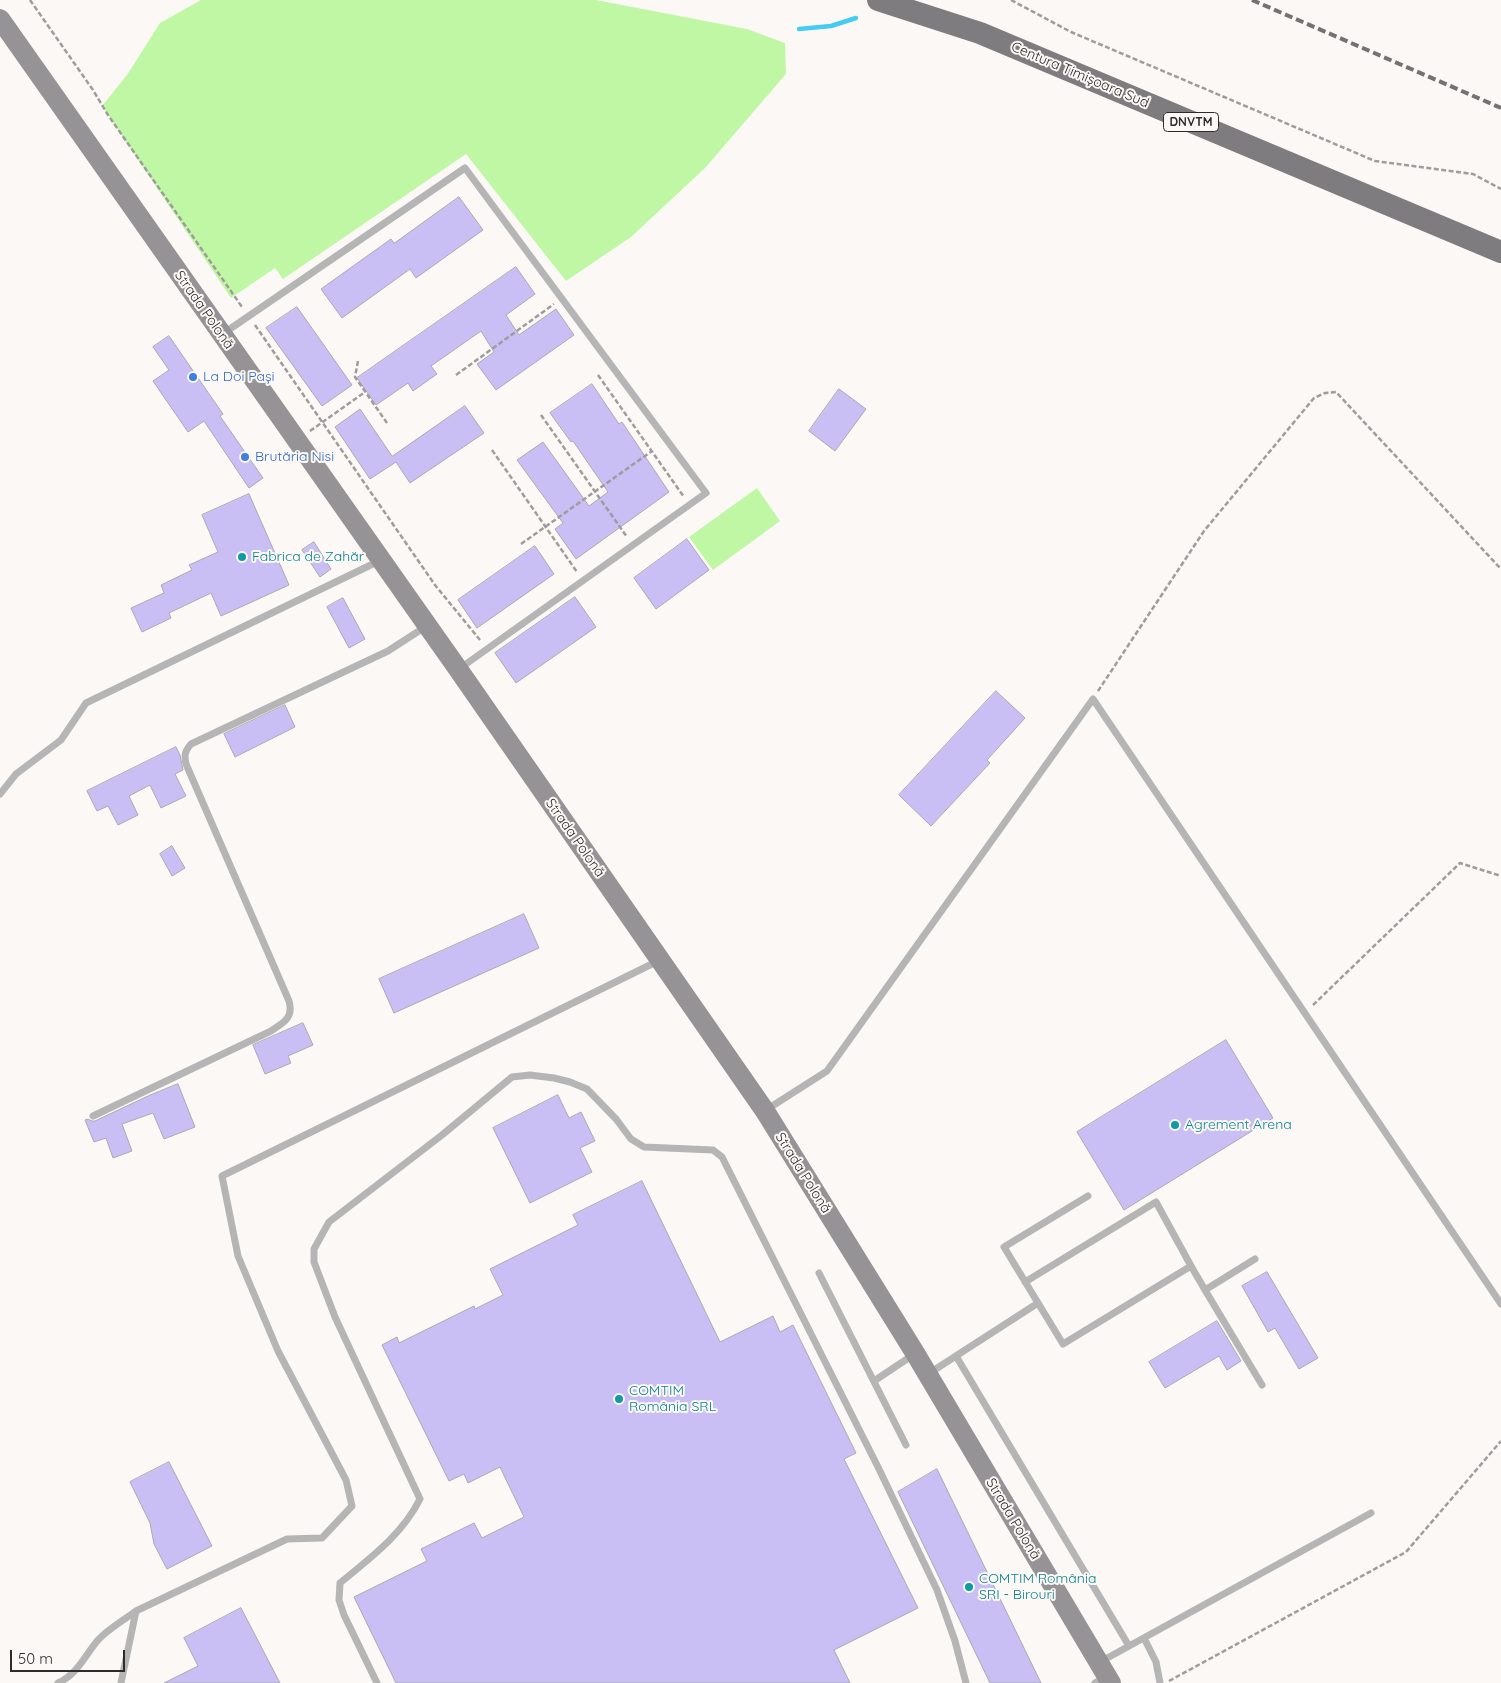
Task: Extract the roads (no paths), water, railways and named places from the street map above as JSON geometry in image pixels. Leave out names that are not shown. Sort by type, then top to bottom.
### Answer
[{"type":"main road","name":"Centura Timișoara Sud","points":[[878,0],[980,33],[1501,252]]},
{"type":"main road","name":"Strada Polonă","points":[[0,19],[458,669],[765,1111],[928,1374],[1103,1676]]},
{"type":"lane","points":[[222,335],[465,168],[706,493],[458,669]]},
{"type":"lane","points":[[0,794],[16,774],[62,740],[86,703],[381,560]]},
{"type":"lane","points":[[93,1116],[271,1031],[286,1021],[290,1014],[289,1001],[186,764],[186,751],[191,744],[388,651],[427,626]]},
{"type":"lane","points":[[765,1111],[826,1071],[1093,698],[1501,1304]]},
{"type":"lane","points":[[58,1683],[67,1679],[78,1668],[100,1638],[136,1611],[287,1539],[322,1538],[352,1506],[346,1480],[278,1351],[238,1256],[222,1176],[661,960]]},
{"type":"lane","points":[[377,1683],[344,1615],[339,1600],[340,1583],[388,1544],[415,1509],[420,1499],[335,1317],[314,1262],[314,1250],[329,1222],[442,1135],[512,1077],[530,1075],[562,1080],[587,1089],[616,1119],[631,1139],[644,1147],[713,1150],[722,1157],[878,1467],[937,1590],[955,1641],[966,1683]]},
{"type":"lane","points":[[1088,1196],[1004,1247],[1063,1344],[1191,1266]]},
{"type":"lane","points":[[1025,1282],[1156,1202],[1191,1266],[1262,1385]]},
{"type":"lane","points":[[1205,1290],[1255,1259]]},
{"type":"lane","points":[[819,1273],[906,1445]]},
{"type":"lane","points":[[928,1374],[1038,1303]]},
{"type":"lane","points":[[874,1381],[915,1354]]},
{"type":"lane","points":[[956,1356],[1129,1646]]},
{"type":"lane","points":[[1103,1676],[1129,1646],[1371,1513]]},
{"type":"lane","points":[[121,1683],[136,1611]]},
{"type":"lane","points":[[1144,1638],[1156,1662],[1160,1683]]},
{"type":"waterway","points":[[799,29],[831,26],[856,18]]},
{"type":"railway","points":[[1252,0],[1501,108]]},
{"type":"place","name":"La Doi Pași","points":[[193,377]]},
{"type":"place","name":"Brutăria Nisi","points":[[245,457]]},
{"type":"place","name":"Fabrica de Zahăr","points":[[242,557]]},
{"type":"place","name":"Agrement Arena","points":[[1175,1125]]},
{"type":"place","name":"COMTIM România SRL","points":[[619,1399]]},
{"type":"place","name":"COMTIM România SRI - Birouri","points":[[969,1587]]}]
